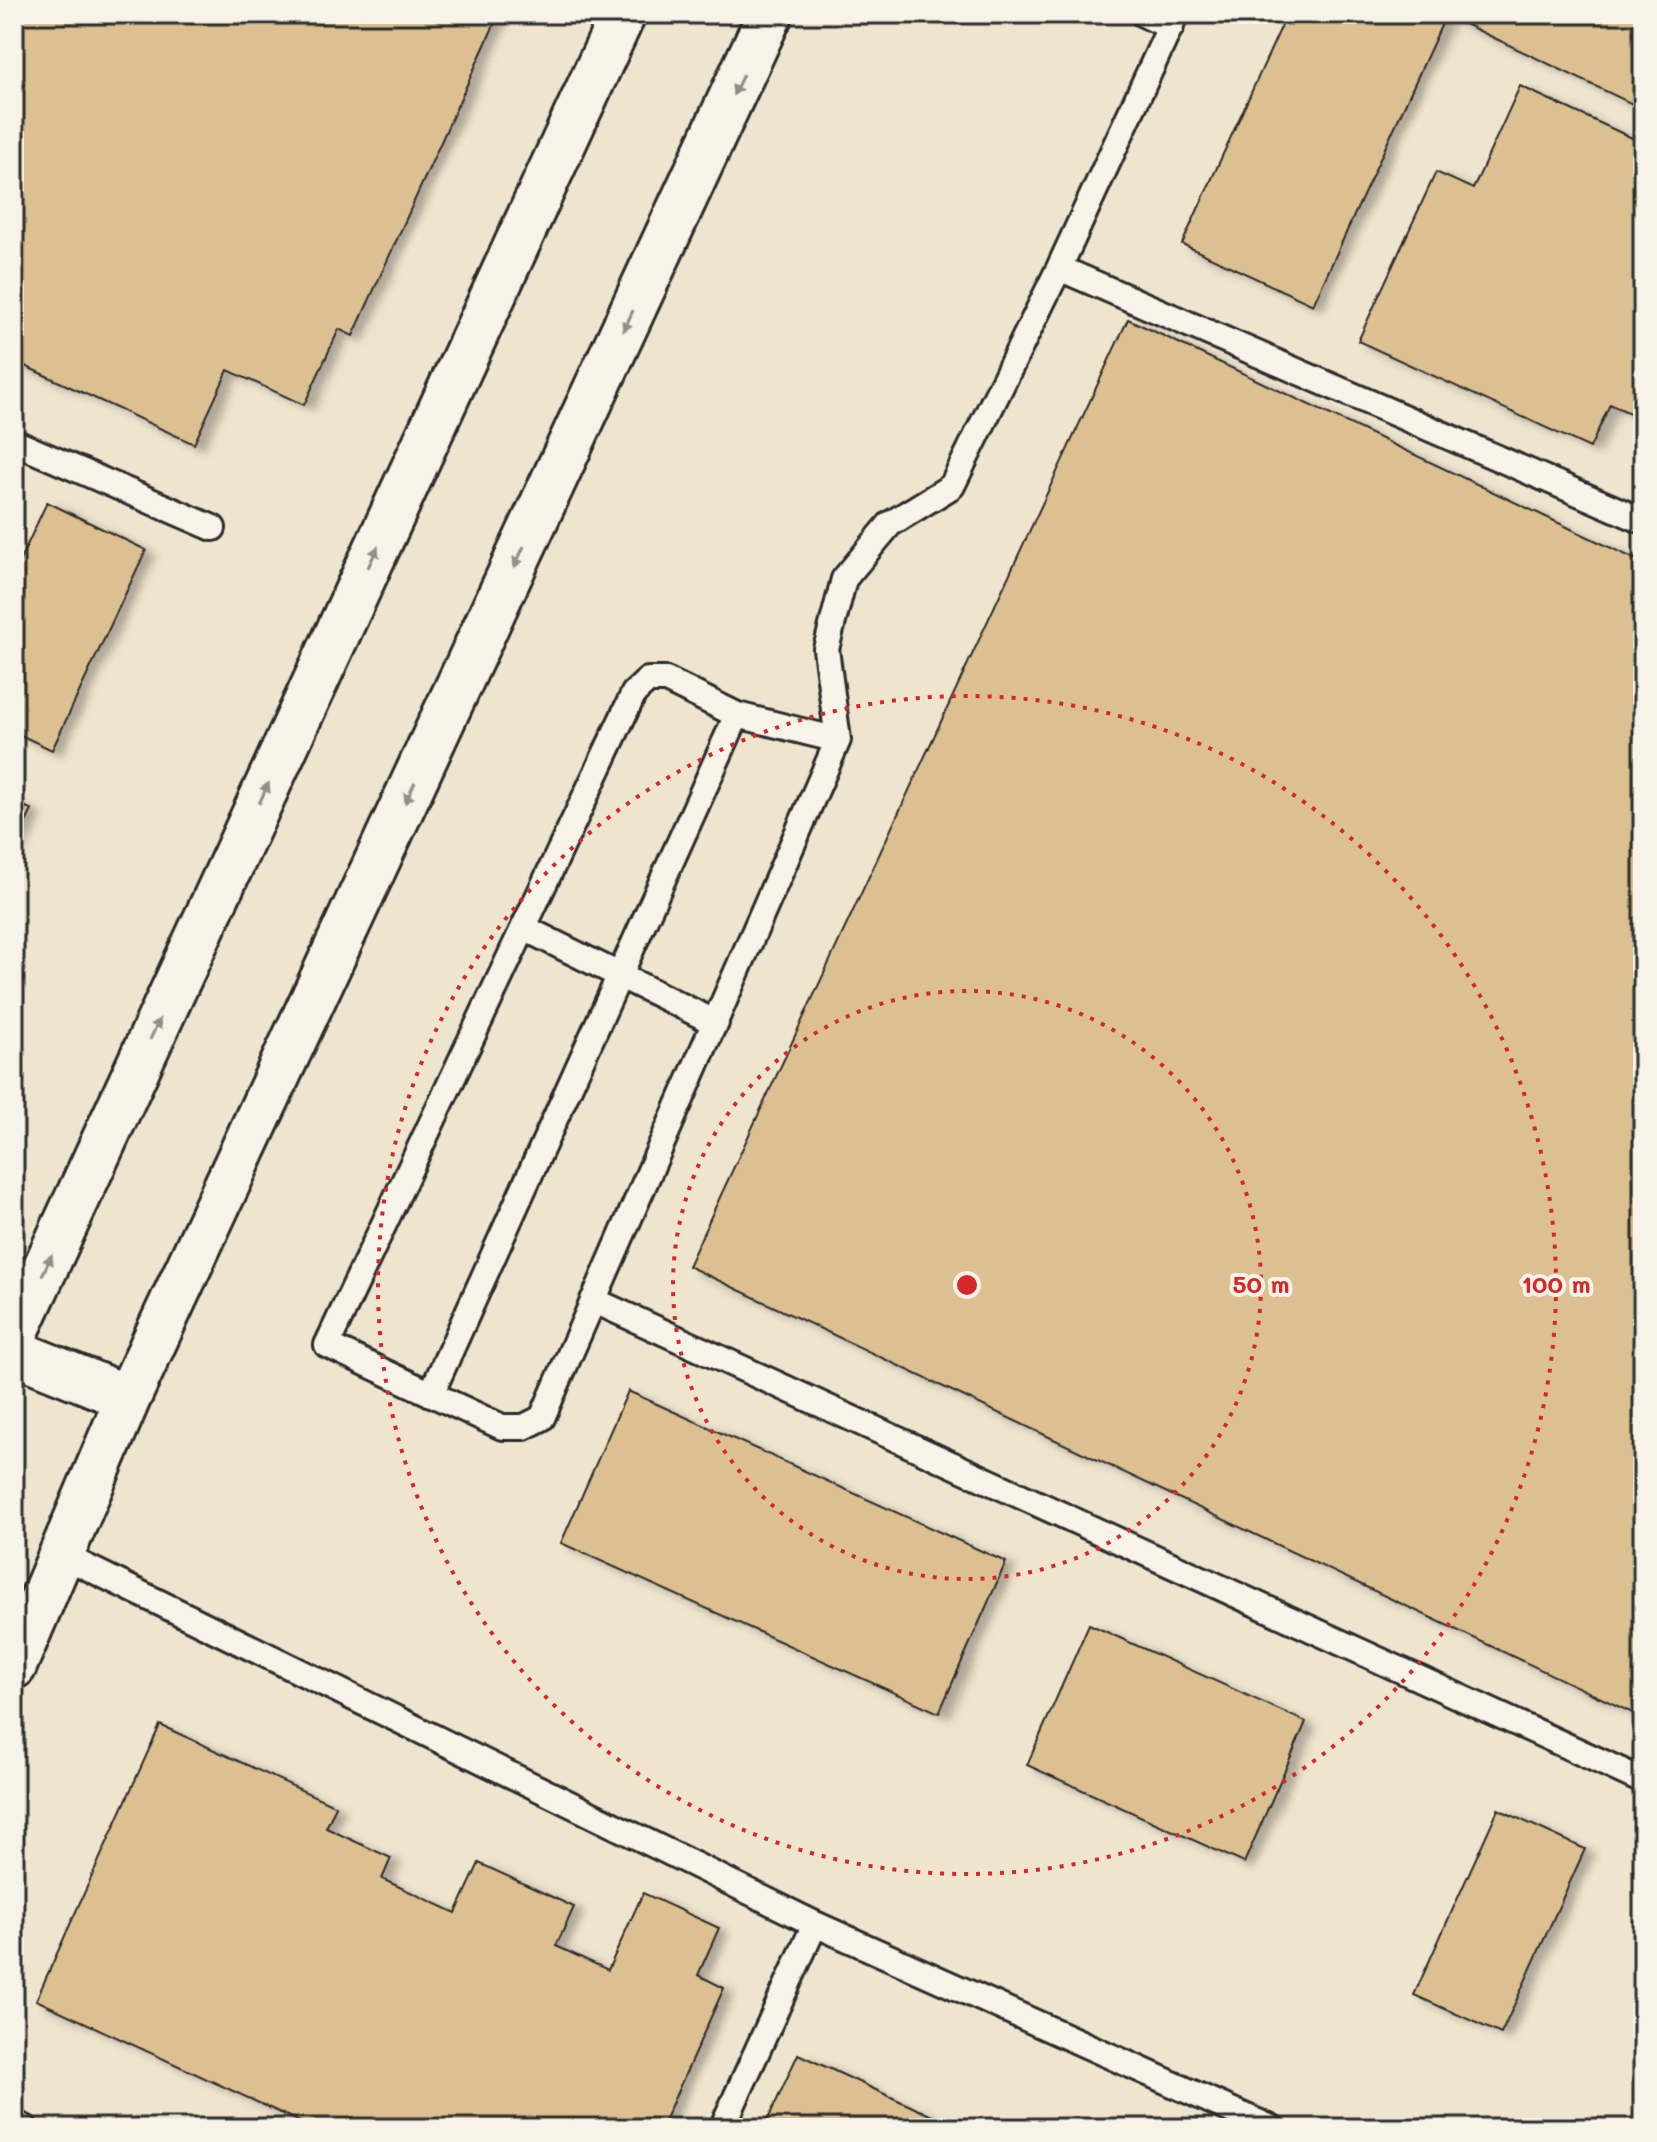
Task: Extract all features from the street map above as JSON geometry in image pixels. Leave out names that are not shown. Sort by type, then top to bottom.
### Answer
[{"type":"street","points":[[14,1336],[623,14]]},
{"type":"street","points":[[14,1666],[64,1556],[128,1398],[770,14]]},
{"type":"street","points":[[14,1352],[128,1398]]},
{"type":"lane","points":[[838,740],[737,715],[666,680],[648,680],[634,693],[327,1345],[502,1427],[524,1427],[542,1418],[838,740],[826,649],[844,579],[890,524],[952,486],[1059,268],[1173,21],[1143,14]]},
{"type":"lane","points":[[1059,268],[1643,521]]},
{"type":"lane","points":[[14,442],[213,528]]},
{"type":"lane","points":[[431,1394],[737,715]]},
{"type":"lane","points":[[524,928],[716,1023]]},
{"type":"lane","points":[[593,1300],[1643,1781]]},
{"type":"lane","points":[[64,1556],[815,1924],[1271,2128]]},
{"type":"lane","points":[[722,2128],[815,1924]]},
{"type":"lane","points":[[14,2123],[25,2128]]},
{"type":"shaded area","points":[[14,14],[1643,14],[1643,2128],[14,2128]]},
{"type":"building","points":[[14,14],[499,14],[353,336],[339,329],[304,405],[228,370],[194,444],[14,361]]},
{"type":"building","points":[[1287,14],[1446,15],[1313,305],[1182,244]]},
{"type":"building","points":[[1643,14],[1643,109],[1446,15]]},
{"type":"building","points":[[1520,86],[1643,143],[1643,326],[1634,346],[1643,350],[1643,419],[1610,404],[1590,448],[1358,341],[1436,172],[1473,189]]},
{"type":"building","points":[[1128,319],[1643,563],[1643,1718],[688,1266]]},
{"type":"building","points":[[47,502],[146,550],[52,750],[14,732],[14,573]]},
{"type":"building","points":[[14,801],[32,810],[14,847]]},
{"type":"building","points":[[628,1391],[1006,1562],[939,1713],[561,1543]]},
{"type":"building","points":[[1089,1624],[1306,1722],[1244,1863],[1027,1765]]},
{"type":"building","points":[[160,1725],[336,1806],[326,1828],[391,1858],[382,1879],[456,1913],[479,1863],[574,1907],[556,1946],[608,1970],[643,1893],[719,1928],[698,1975],[724,1988],[661,2128],[313,2128],[36,2000]]},
{"type":"building","points":[[1498,1809],[1585,1849],[1501,2034],[1414,1995]]},
{"type":"building","points":[[798,2054],[958,2128],[764,2128]]}]
